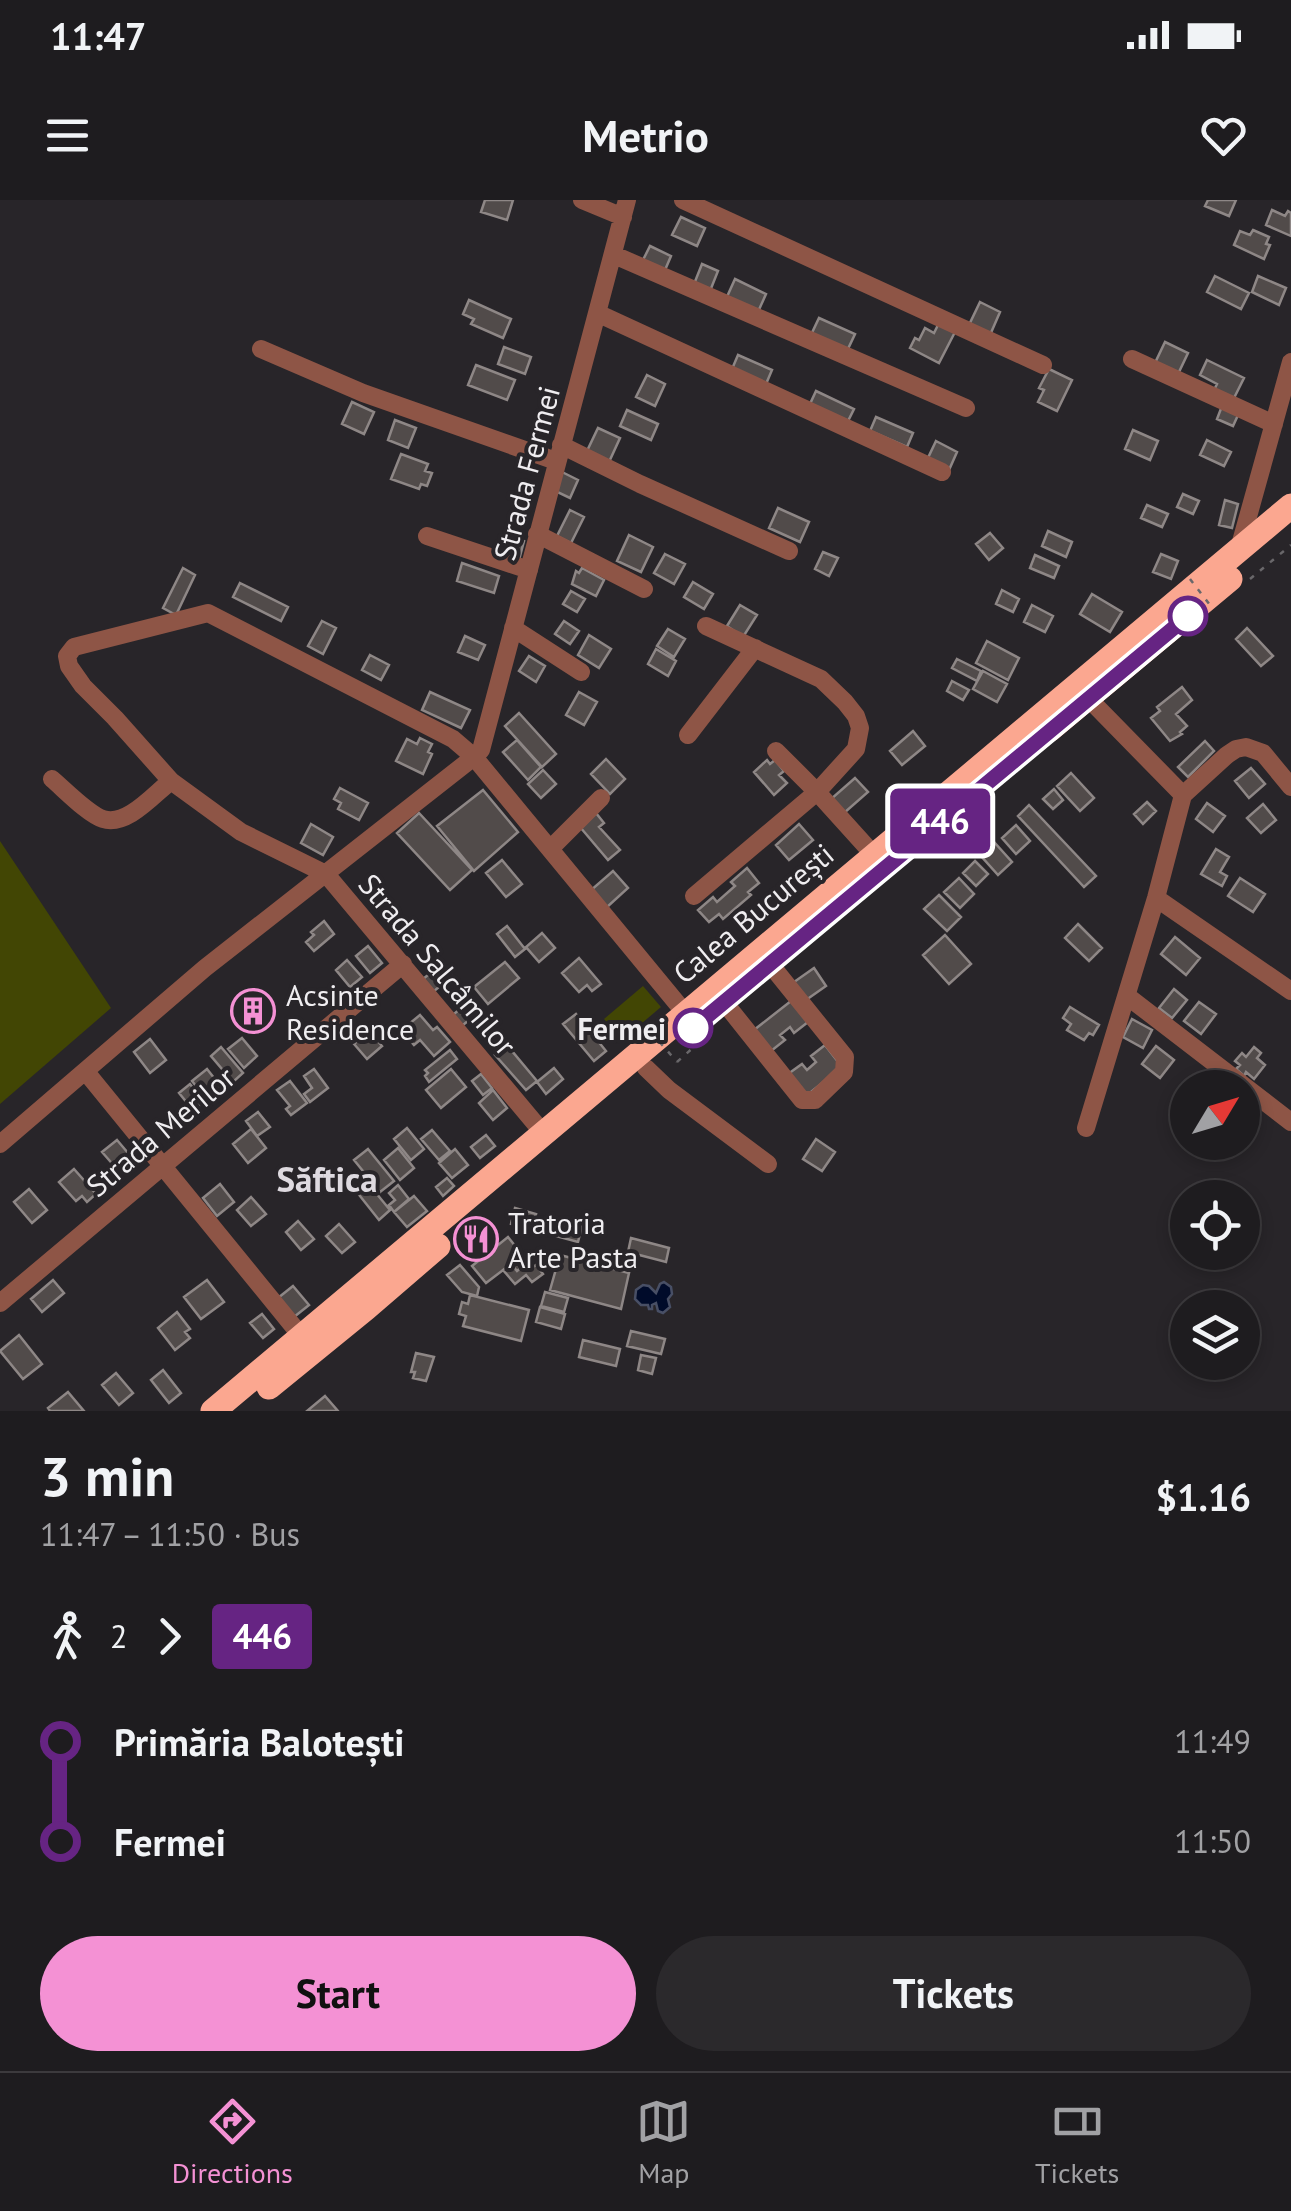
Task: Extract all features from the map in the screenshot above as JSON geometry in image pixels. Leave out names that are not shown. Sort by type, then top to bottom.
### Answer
[{"type":"highway","name":"Calea București","points":[[213,1411],[544,1134],[685,1024],[874,854],[1291,506]]},
{"type":"highway","name":"Calea București","points":[[238,1411],[366,1308],[646,1068],[685,1024],[724,1002],[1291,528]]},
{"type":"street","points":[[582,200],[626,208]]},
{"type":"street","points":[[683,200],[1042,364]]},
{"type":"street","name":"Strada Fermei","points":[[474,758],[480,750],[626,208]]},
{"type":"street","points":[[614,256],[966,408]]},
{"type":"street","points":[[597,313],[942,472]]},
{"type":"street","points":[[261,348],[364,393],[558,453],[640,484],[790,551]]},
{"type":"street","points":[[1132,359],[1274,424]]},
{"type":"street","points":[[1239,549],[1291,362]]},
{"type":"street","points":[[537,534],[644,589]]},
{"type":"street","points":[[427,536],[528,570]]},
{"type":"street","name":"Strada Salcâmilor","points":[[474,758],[452,739],[208,613],[74,648],[67,656],[83,686],[171,781],[241,832],[326,874],[544,1134]]},
{"type":"street","points":[[694,896],[818,792],[856,748],[860,728],[846,702],[821,679],[706,626]]},
{"type":"street","points":[[513,628],[581,672]]},
{"type":"street","points":[[688,735],[755,648]]},
{"type":"street","points":[[1088,698],[1183,795]]},
{"type":"street","points":[[1086,1128],[1183,795],[1227,755],[1246,747],[1263,754],[1291,787]]},
{"type":"street","points":[[776,751],[874,854]]},
{"type":"street","points":[[0,1144],[205,968],[474,758],[685,1024]]},
{"type":"street","points":[[52,779],[101,818],[116,820],[130,814],[171,781]]},
{"type":"street","points":[[550,849],[602,798]]},
{"type":"street","points":[[1156,898],[1291,992]]},
{"type":"street","name":"Strada Merilor","points":[[0,1304],[402,964]]},
{"type":"street","points":[[724,1002],[802,1100],[815,1100],[844,1072],[845,1057],[770,964]]},
{"type":"street","points":[[1127,996],[1291,1122]]},
{"type":"street","points":[[646,1068],[669,1090],[768,1164]]},
{"type":"street","points":[[86,1072],[302,1337]]},
{"type":"path","points":[[1190,580],[1213,609]]},
{"type":"path","points":[[651,1032],[677,1062],[695,1046],[685,1024]]},
{"type":"shaded area","points":[[0,841],[111,1008],[0,1104]]},
{"type":"shaded area","points":[[643,986],[661,1007],[622,1040],[604,1019]]},
{"type":"water","points":[[664,1282],[671,1287],[672,1294],[668,1299],[670,1307],[663,1313],[656,1303],[649,1309],[635,1299],[636,1290],[643,1285],[656,1293]]},
{"type":"building","points":[[485,200],[513,200],[507,220],[481,212]]},
{"type":"building","points":[[1208,200],[1236,200],[1229,216],[1205,206]]},
{"type":"building","points":[[1272,210],[1285,216],[1288,211],[1291,213],[1291,236],[1266,225]]},
{"type":"building","points":[[681,217],[705,228],[697,246],[672,235]]},
{"type":"building","points":[[1253,230],[1269,237],[1264,259],[1234,245],[1240,231],[1250,235]]},
{"type":"building","points":[[650,246],[671,256],[665,270],[643,260]]},
{"type":"building","points":[[702,264],[718,271],[710,291],[694,284]]},
{"type":"building","points":[[1215,276],[1249,293],[1241,309],[1207,292]]},
{"type":"building","points":[[1258,276],[1286,288],[1279,305],[1252,292]]},
{"type":"building","points":[[735,279],[766,294],[757,314],[726,299]]},
{"type":"building","points":[[469,300],[511,319],[503,338],[471,324],[474,319],[463,314]]},
{"type":"building","points":[[980,302],[1000,312],[990,335],[969,325]]},
{"type":"building","points":[[819,318],[855,334],[846,353],[810,337]]},
{"type":"building","points":[[939,323],[955,332],[939,363],[910,348],[925,328],[934,333]]},
{"type":"building","points":[[1165,342],[1188,353],[1178,374],[1155,363]]},
{"type":"building","points":[[504,347],[531,357],[525,374],[498,364]]},
{"type":"building","points":[[738,355],[772,370],[766,384],[732,369]]},
{"type":"building","points":[[1207,360],[1244,378],[1234,398],[1213,392],[1217,384],[1200,375]]},
{"type":"building","points":[[476,365],[515,380],[507,400],[468,385]]},
{"type":"building","points":[[1049,369],[1072,380],[1057,411],[1038,402],[1044,390],[1039,388]]},
{"type":"building","points":[[647,375],[665,384],[655,406],[636,397]]},
{"type":"building","points":[[816,391],[854,409],[848,421],[810,404]]},
{"type":"building","points":[[352,402],[374,412],[364,434],[342,424]]},
{"type":"building","points":[[1222,406],[1239,413],[1233,426],[1217,419]]},
{"type":"building","points":[[627,410],[658,424],[651,440],[620,426]]},
{"type":"building","points":[[876,417],[913,433],[907,447],[870,431]]},
{"type":"building","points":[[395,420],[416,428],[408,448],[388,440]]},
{"type":"building","points":[[598,428],[620,438],[609,462],[587,451]]},
{"type":"building","points":[[1133,430],[1158,441],[1150,460],[1125,449]]},
{"type":"building","points":[[1207,440],[1231,452],[1224,466],[1200,455]]},
{"type":"building","points":[[936,441],[957,452],[949,470],[927,460]]},
{"type":"building","points":[[401,454],[428,464],[425,471],[432,473],[427,486],[421,484],[419,489],[391,479]]},
{"type":"building","points":[[562,472],[578,480],[570,498],[553,490]]},
{"type":"building","points":[[1183,494],[1199,501],[1193,514],[1177,507]]},
{"type":"building","points":[[1225,500],[1238,504],[1232,528],[1219,525]]},
{"type":"building","points":[[1147,505],[1168,514],[1162,527],[1141,518]]},
{"type":"building","points":[[778,508],[809,522],[800,542],[769,528]]},
{"type":"building","points":[[570,510],[584,517],[571,543],[557,536]]},
{"type":"building","points":[[1048,531],[1072,542],[1066,557],[1042,546]]},
{"type":"building","points":[[990,533],[1003,548],[989,560],[976,544]]},
{"type":"building","points":[[629,535],[653,547],[641,572],[617,561]]},
{"type":"building","points":[[510,537],[524,541],[519,560],[504,556]]},
{"type":"building","points":[[823,552],[838,558],[829,576],[815,569]]},
{"type":"building","points":[[665,554],[685,564],[674,584],[654,573]]},
{"type":"building","points":[[1161,554],[1178,561],[1171,579],[1153,572]]},
{"type":"building","points":[[1035,555],[1059,566],[1054,578],[1030,568]]},
{"type":"building","points":[[462,563],[499,576],[494,593],[457,581]]},
{"type":"building","points":[[183,568],[195,575],[176,615],[163,608]]},
{"type":"building","points":[[582,568],[604,580],[596,596],[572,584],[576,571],[579,573]]},
{"type":"building","points":[[693,582],[713,594],[704,609],[684,597]]},
{"type":"building","points":[[240,583],[288,607],[281,621],[233,597]]},
{"type":"building","points":[[1002,590],[1019,599],[1013,612],[996,604]]},
{"type":"building","points":[[571,591],[585,599],[577,612],[563,604]]},
{"type":"building","points":[[1092,594],[1122,612],[1110,632],[1080,614]]},
{"type":"building","points":[[740,605],[757,615],[743,637],[727,626]]},
{"type":"building","points":[[1032,605],[1053,616],[1045,632],[1024,622]]},
{"type":"building","points":[[322,621],[336,628],[323,654],[308,646]]},
{"type":"building","points":[[564,621],[579,631],[570,644],[555,634]]},
{"type":"building","points":[[1247,628],[1273,656],[1261,666],[1236,639]]},
{"type":"building","points":[[668,629],[685,639],[674,657],[657,646]]},
{"type":"building","points":[[589,635],[611,649],[599,668],[578,655]]},
{"type":"building","points":[[465,636],[485,645],[478,660],[458,652]]},
{"type":"building","points":[[987,641],[1019,658],[1008,680],[976,663]]},
{"type":"building","points":[[656,649],[676,661],[668,676],[648,664]]},
{"type":"building","points":[[370,655],[389,665],[381,680],[362,670]]},
{"type":"building","points":[[529,656],[545,666],[536,682],[519,671]]},
{"type":"building","points":[[957,659],[981,671],[977,681],[952,668]]},
{"type":"building","points":[[983,671],[1007,684],[997,702],[973,689]]},
{"type":"building","points":[[952,681],[969,690],[963,700],[947,691]]},
{"type":"building","points":[[1182,687],[1192,700],[1176,714],[1187,726],[1170,741],[1151,718],[1160,711],[1157,707]]},
{"type":"building","points":[[430,692],[470,710],[461,728],[422,710]]},
{"type":"building","points":[[579,692],[597,702],[584,725],[566,715]]},
{"type":"building","points":[[519,713],[556,754],[542,767],[505,726]]},
{"type":"building","points":[[913,731],[925,746],[902,765],[890,751]]},
{"type":"building","points":[[420,738],[432,744],[423,774],[396,761],[407,739],[417,744]]},
{"type":"building","points":[[517,740],[541,767],[528,780],[503,752]]},
{"type":"building","points":[[1205,741],[1214,751],[1188,777],[1178,767]]},
{"type":"building","points":[[606,759],[625,779],[610,794],[591,774]]},
{"type":"building","points":[[767,760],[770,764],[775,760],[784,771],[779,775],[787,783],[774,795],[754,772]]},
{"type":"building","points":[[1251,768],[1265,784],[1249,798],[1235,781]]},
{"type":"building","points":[[543,770],[556,784],[541,798],[528,784]]},
{"type":"building","points":[[1071,773],[1094,798],[1080,811],[1057,786]]},
{"type":"building","points":[[855,778],[868,792],[844,813],[831,799]]},
{"type":"building","points":[[340,788],[368,803],[359,820],[338,809],[341,803],[334,799]]},
{"type":"building","points":[[1054,789],[1063,800],[1053,809],[1043,799]]},
{"type":"building","points":[[483,790],[518,832],[474,871],[437,826]]},
{"type":"building","points":[[1147,802],[1156,811],[1143,824],[1134,814]]},
{"type":"building","points":[[1207,803],[1225,816],[1213,832],[1196,819]]},
{"type":"building","points":[[1263,804],[1276,820],[1261,833],[1247,818]]},
{"type":"building","points":[[1029,805],[1096,876],[1084,887],[1018,816]]},
{"type":"building","points":[[419,813],[472,870],[450,890],[397,833]]},
{"type":"building","points":[[596,813],[604,823],[599,827],[620,850],[608,860],[580,827]]},
{"type":"building","points":[[311,824],[333,837],[323,855],[301,843]]},
{"type":"building","points":[[799,824],[813,840],[789,860],[776,845]]},
{"type":"building","points":[[1016,825],[1030,841],[1016,854],[1002,838]]},
{"type":"building","points":[[995,843],[1012,862],[998,875],[981,856]]},
{"type":"building","points":[[1216,849],[1229,857],[1220,872],[1227,876],[1222,886],[1201,874]]},
{"type":"building","points":[[502,860],[522,884],[506,897],[486,873]]},
{"type":"building","points":[[975,861],[988,874],[976,886],[963,873]]},
{"type":"building","points":[[747,868],[759,883],[748,892],[751,895],[723,919],[719,914],[709,922],[698,910],[713,897],[717,902]]},
{"type":"building","points":[[613,871],[628,888],[606,908],[590,891]]},
{"type":"building","points":[[959,878],[974,894],[960,908],[944,892]]},
{"type":"building","points":[[1240,878],[1265,894],[1253,912],[1228,896]]},
{"type":"building","points":[[939,895],[961,917],[947,931],[924,909]]},
{"type":"building","points":[[324,921],[334,934],[314,951],[306,942]]},
{"type":"building","points":[[1078,924],[1102,948],[1089,961],[1065,938]]},
{"type":"building","points":[[507,926],[525,949],[515,957],[497,934]]},
{"type":"building","points":[[542,933],[555,948],[539,962],[526,947]]},
{"type":"building","points":[[945,935],[971,964],[949,984],[923,955]]},
{"type":"building","points":[[1175,937],[1200,958],[1186,975],[1161,954]]},
{"type":"building","points":[[368,946],[382,963],[370,973],[356,956]]},
{"type":"building","points":[[579,958],[601,984],[592,991],[587,985],[579,992],[562,973]]},
{"type":"building","points":[[347,960],[362,977],[350,987],[336,970]]},
{"type":"building","points":[[505,962],[519,978],[488,1004],[474,987]]},
{"type":"building","points":[[442,964],[452,976],[433,992],[423,979]]},
{"type":"building","points":[[814,968],[826,986],[806,1000],[794,982]]},
{"type":"building","points":[[1174,989],[1187,1000],[1172,1018],[1159,1008]]},
{"type":"building","name":"Acsinte Residence","points":[[253,994],[270,1015],[254,1029],[236,1008]]},
{"type":"building","points":[[791,1001],[808,1022],[794,1033],[790,1027],[780,1035],[785,1040],[771,1051],[754,1030]]},
{"type":"building","points":[[1199,1002],[1216,1014],[1201,1034],[1184,1021]]},
{"type":"building","points":[[465,1005],[474,1016],[458,1029],[449,1018]]},
{"type":"building","points":[[1070,1007],[1099,1025],[1093,1035],[1089,1033],[1084,1040],[1067,1030],[1071,1024],[1063,1018]]},
{"type":"building","points":[[576,1014],[606,1051],[594,1061],[563,1024]]},
{"type":"building","points":[[420,1015],[450,1042],[434,1056],[420,1040],[414,1045],[407,1037],[409,1024]]},
{"type":"building","points":[[1132,1019],[1152,1030],[1143,1048],[1123,1037]]},
{"type":"building","points":[[369,1031],[382,1046],[367,1059],[354,1044]]},
{"type":"building","points":[[242,1038],[257,1056],[244,1068],[228,1049]]},
{"type":"building","points":[[150,1039],[166,1060],[150,1073],[134,1052]]},
{"type":"building","points":[[507,1045],[537,1081],[526,1090],[495,1055]]},
{"type":"building","points":[[825,1045],[842,1067],[806,1096],[788,1074],[802,1064],[807,1070],[816,1062],[811,1056]]},
{"type":"building","points":[[1156,1046],[1174,1060],[1160,1078],[1142,1064]]},
{"type":"building","points":[[221,1047],[243,1073],[233,1082],[211,1056]]},
{"type":"building","points":[[1254,1047],[1261,1053],[1257,1058],[1265,1065],[1260,1071],[1237,1070],[1240,1065],[1235,1061],[1242,1053],[1246,1057]]},
{"type":"building","points":[[450,1050],[457,1059],[429,1082],[425,1070]]},
{"type":"building","points":[[554,1068],[563,1079],[546,1094],[537,1082]]},
{"type":"building","points":[[207,1069],[222,1088],[207,1100],[192,1081]]},
{"type":"building","points":[[314,1069],[328,1088],[310,1102],[304,1094],[312,1088],[304,1076]]},
{"type":"building","points":[[451,1069],[466,1087],[441,1108],[426,1090]]},
{"type":"building","points":[[481,1074],[492,1088],[483,1095],[472,1081]]},
{"type":"building","points":[[290,1081],[307,1103],[291,1115],[286,1109],[290,1106],[277,1090]]},
{"type":"building","points":[[190,1084],[204,1102],[193,1110],[179,1093]]},
{"type":"building","points":[[493,1090],[507,1108],[493,1120],[479,1103]]},
{"type":"building","points":[[258,1112],[270,1127],[257,1136],[246,1121]]},
{"type":"building","points":[[407,1128],[424,1149],[411,1160],[394,1139]]},
{"type":"building","points":[[251,1129],[266,1148],[248,1163],[233,1144]]},
{"type":"building","points":[[432,1130],[450,1151],[439,1160],[421,1139]]},
{"type":"building","points":[[486,1135],[495,1146],[480,1158],[471,1147]]},
{"type":"building","points":[[816,1139],[835,1152],[822,1171],[803,1159]]},
{"type":"building","points":[[117,1140],[134,1160],[126,1167],[122,1162],[116,1168],[102,1152]]},
{"type":"building","points":[[398,1148],[414,1168],[400,1180],[384,1160]]},
{"type":"building","points":[[368,1149],[394,1181],[380,1192],[354,1160]]},
{"type":"building","points":[[455,1149],[468,1165],[452,1178],[439,1163]]},
{"type":"building","points":[[74,1169],[96,1194],[87,1202],[82,1196],[76,1201],[59,1182]]},
{"type":"building","points":[[447,1178],[454,1186],[443,1196],[436,1187]]},
{"type":"building","points":[[367,1182],[390,1210],[379,1220],[356,1191]]},
{"type":"building","points":[[220,1184],[234,1202],[217,1216],[203,1198]]},
{"type":"building","points":[[398,1185],[409,1199],[394,1212],[389,1205],[395,1200],[389,1193]]},
{"type":"building","points":[[29,1189],[47,1210],[32,1223],[14,1202]]},
{"type":"building","points":[[414,1196],[427,1211],[407,1227],[394,1212]]},
{"type":"building","points":[[251,1197],[266,1214],[251,1226],[237,1210]]},
{"type":"building","points":[[515,1208],[536,1214],[531,1230],[511,1224]]},
{"type":"building","points":[[553,1219],[582,1226],[578,1242],[549,1234]]},
{"type":"building","points":[[298,1221],[314,1239],[301,1250],[286,1232]]},
{"type":"building","points":[[339,1224],[355,1242],[342,1253],[326,1236]]},
{"type":"building","points":[[487,1231],[497,1244],[476,1260],[466,1248]]},
{"type":"building","points":[[508,1237],[528,1262],[517,1271],[511,1264],[486,1283],[472,1266]]},
{"type":"building","points":[[631,1238],[669,1248],[666,1262],[628,1252]]},
{"type":"building","points":[[560,1255],[629,1273],[621,1309],[550,1290]]},
{"type":"building","points":[[528,1262],[543,1274],[532,1282],[526,1275],[515,1284],[503,1270],[511,1264],[517,1271]]},
{"type":"building","points":[[460,1265],[479,1287],[477,1296],[462,1292],[447,1275]]},
{"type":"building","points":[[53,1280],[64,1293],[42,1312],[31,1299]]},
{"type":"building","points":[[207,1280],[224,1302],[201,1319],[184,1297]]},
{"type":"building","points":[[293,1286],[309,1305],[294,1317],[278,1298]]},
{"type":"building","points":[[545,1292],[568,1298],[564,1312],[541,1306]]},
{"type":"building","points":[[470,1295],[529,1310],[521,1341],[463,1326],[466,1316],[459,1314],[462,1302],[468,1304]]},
{"type":"building","points":[[540,1307],[565,1314],[561,1329],[536,1322]]},
{"type":"building","points":[[177,1312],[190,1329],[185,1332],[190,1338],[175,1350],[158,1328]]},
{"type":"building","points":[[262,1314],[274,1329],[263,1338],[250,1323]]},
{"type":"building","points":[[631,1331],[665,1339],[661,1354],[627,1346]]},
{"type":"building","points":[[19,1335],[42,1364],[23,1379],[0,1351]]},
{"type":"building","points":[[583,1340],[620,1349],[616,1366],[579,1357]]},
{"type":"building","points":[[416,1353],[434,1357],[426,1381],[413,1378]]},
{"type":"building","points":[[641,1355],[656,1358],[652,1374],[638,1370]]},
{"type":"building","points":[[163,1370],[181,1393],[169,1403],[151,1380]]},
{"type":"building","points":[[116,1373],[133,1393],[119,1405],[102,1385]]},
{"type":"building","points":[[68,1392],[84,1411],[50,1411],[48,1408]]},
{"type":"building","points":[[325,1396],[338,1411],[307,1411]]},
{"type":"bus line","name":"446","points":[[693,1028],[1188,616]]},
{"type":"place","name":"Acsinte Residence","points":[[253,1011]]},
{"type":"place","name":"Fermei","points":[[693,1028]]},
{"type":"place","name":"Tratoria Arte Pasta","points":[[476,1239]]},
{"type":"district","name":"Săftica","points":[[327,1179]]}]
